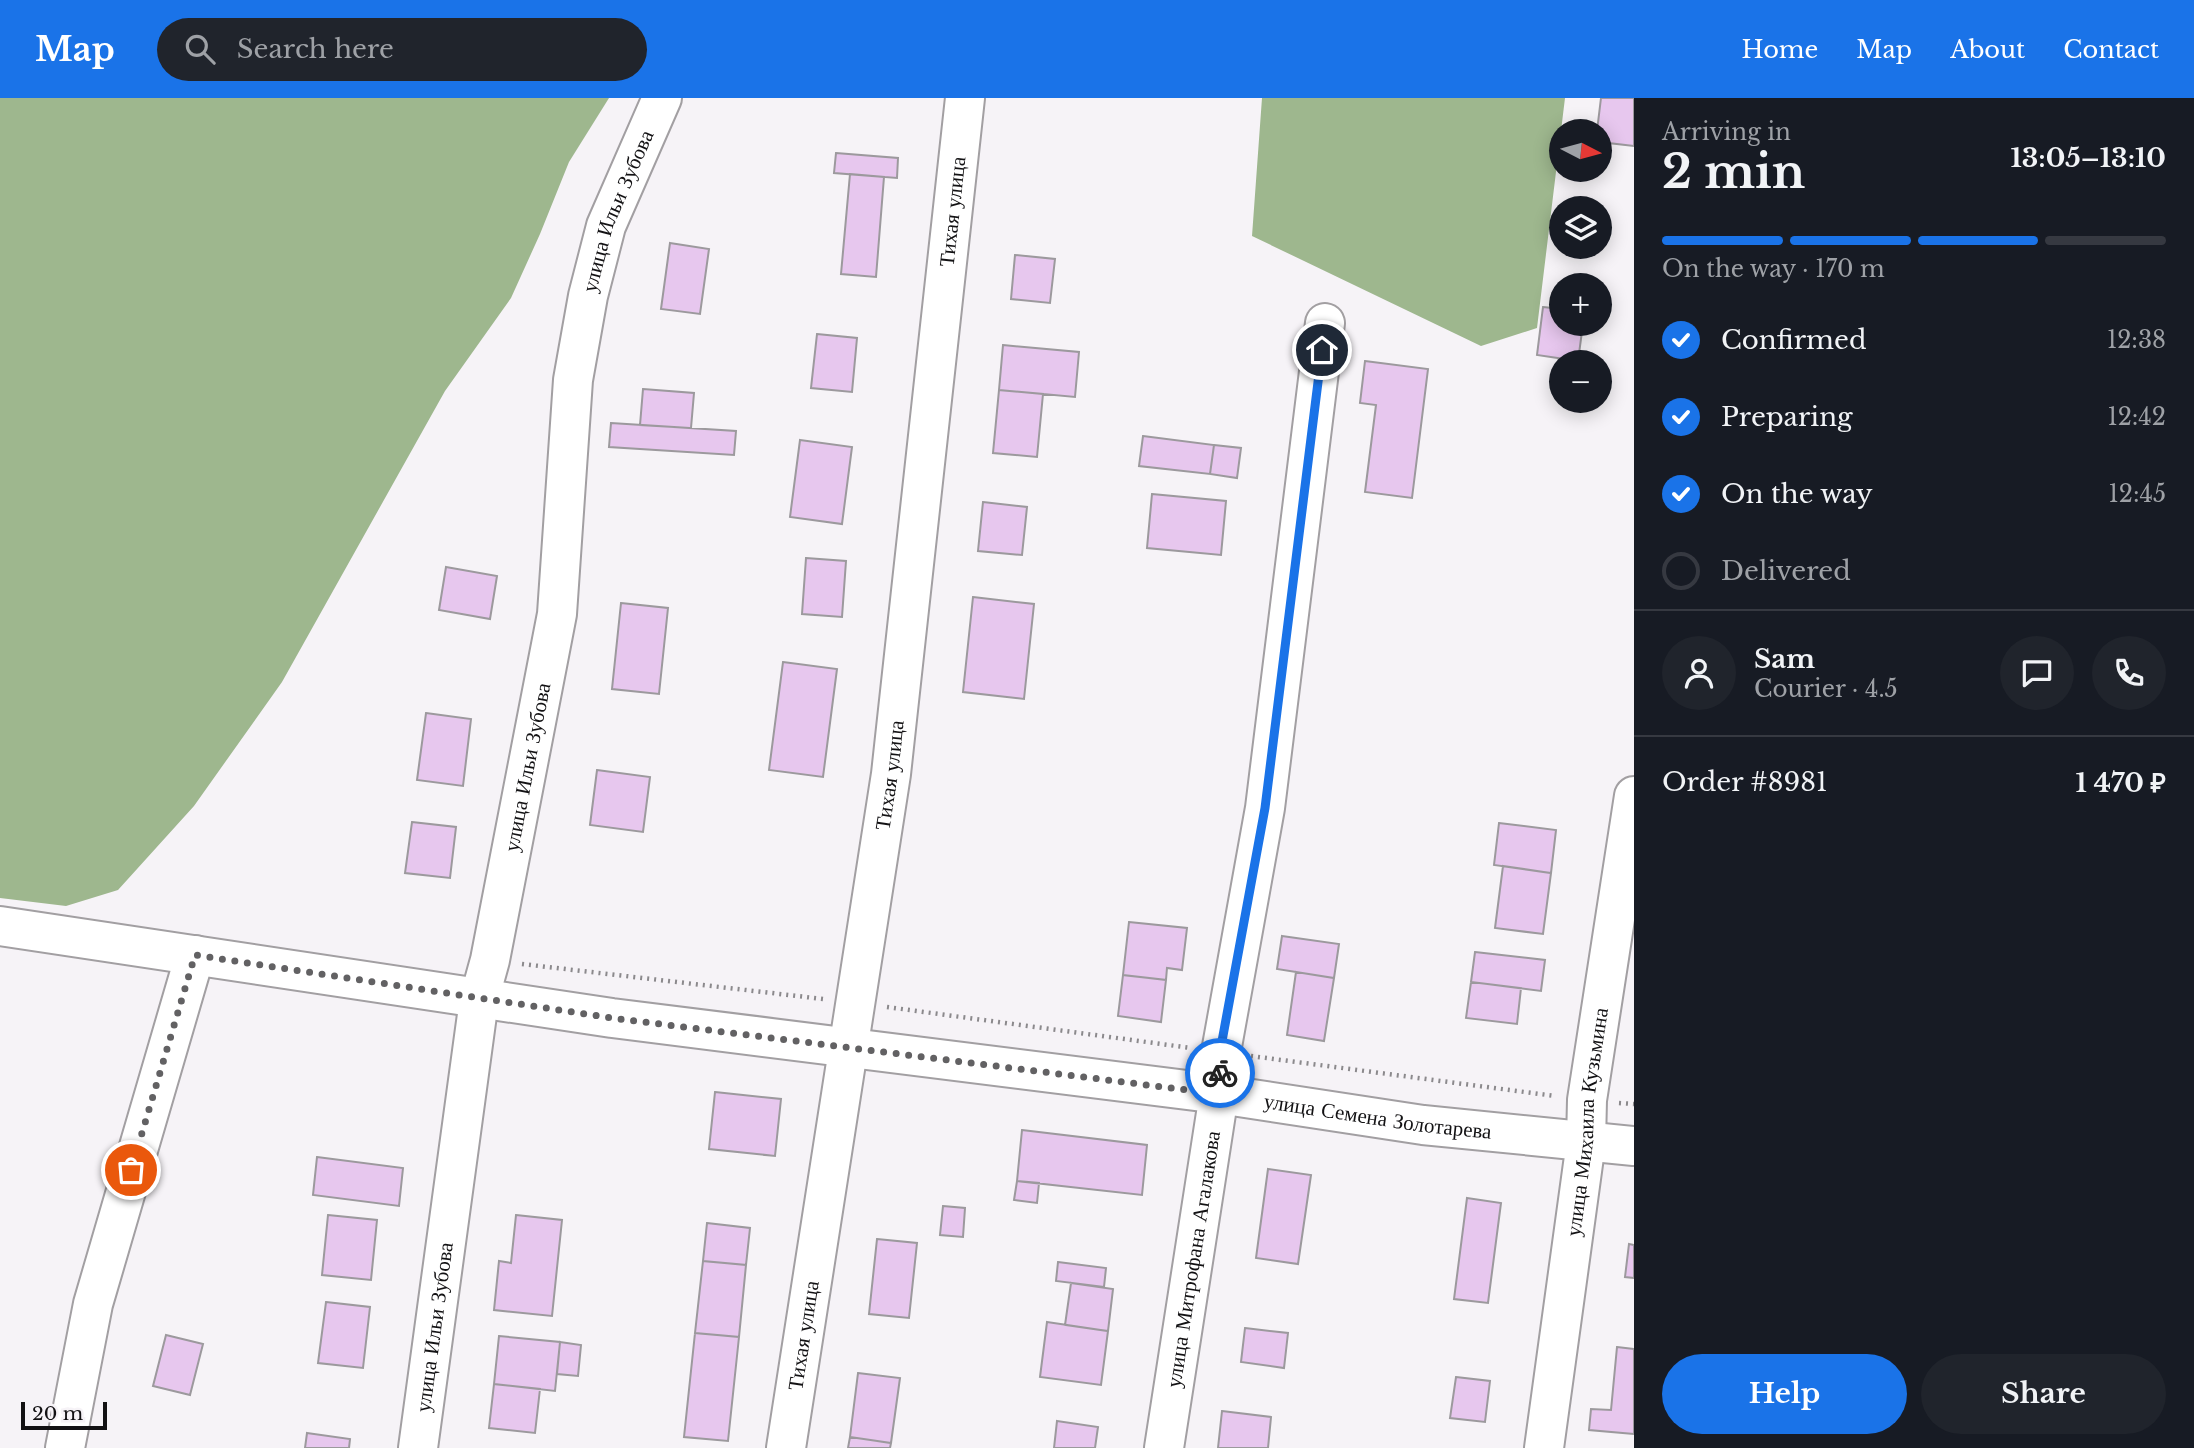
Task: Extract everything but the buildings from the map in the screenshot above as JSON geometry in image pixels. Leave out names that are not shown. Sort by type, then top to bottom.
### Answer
[{"type":"street","name":"улица Ильи Зубова","points":[[418,1448],[479,1000],[490,960],[556,614],[573,380],[588,296],[606,226],[662,98]]},
{"type":"street","name":"Тихая улица","points":[[786,1448],[891,774],[965,98]]},
{"type":"street","name":"улица Митрофана Агалакова","points":[[1164,1448],[1219,1094],[1220,1052],[1265,808],[1325,323]]},
{"type":"street","name":"улица Михаила Кузьмина","points":[[1544,1448],[1586,1142],[1587,1100],[1634,796]]},
{"type":"street","name":"улица Семена Золотарева","points":[[0,926],[479,1000],[1219,1094],[1423,1125],[1634,1146]]},
{"type":"street","points":[[65,1448],[93,1304],[195,955]]},
{"type":"path","points":[[490,960],[855,1003],[1634,1104]]},
{"type":"green space","points":[[0,98],[609,98],[569,162],[511,298],[445,391],[282,682],[194,806],[118,890],[66,906],[0,898]]},
{"type":"green space","points":[[1262,98],[1565,98],[1562,119],[1549,119],[1549,182],[1555,182],[1553,196],[1549,196],[1549,229],[1537,328],[1481,346],[1252,236]]},
{"type":"way so far","points":[[131,1170],[195,955],[479,1000],[1219,1094],[1220,1073]]},
{"type":"route","points":[[1220,1073],[1220,1052],[1265,808],[1322,350]]}]
